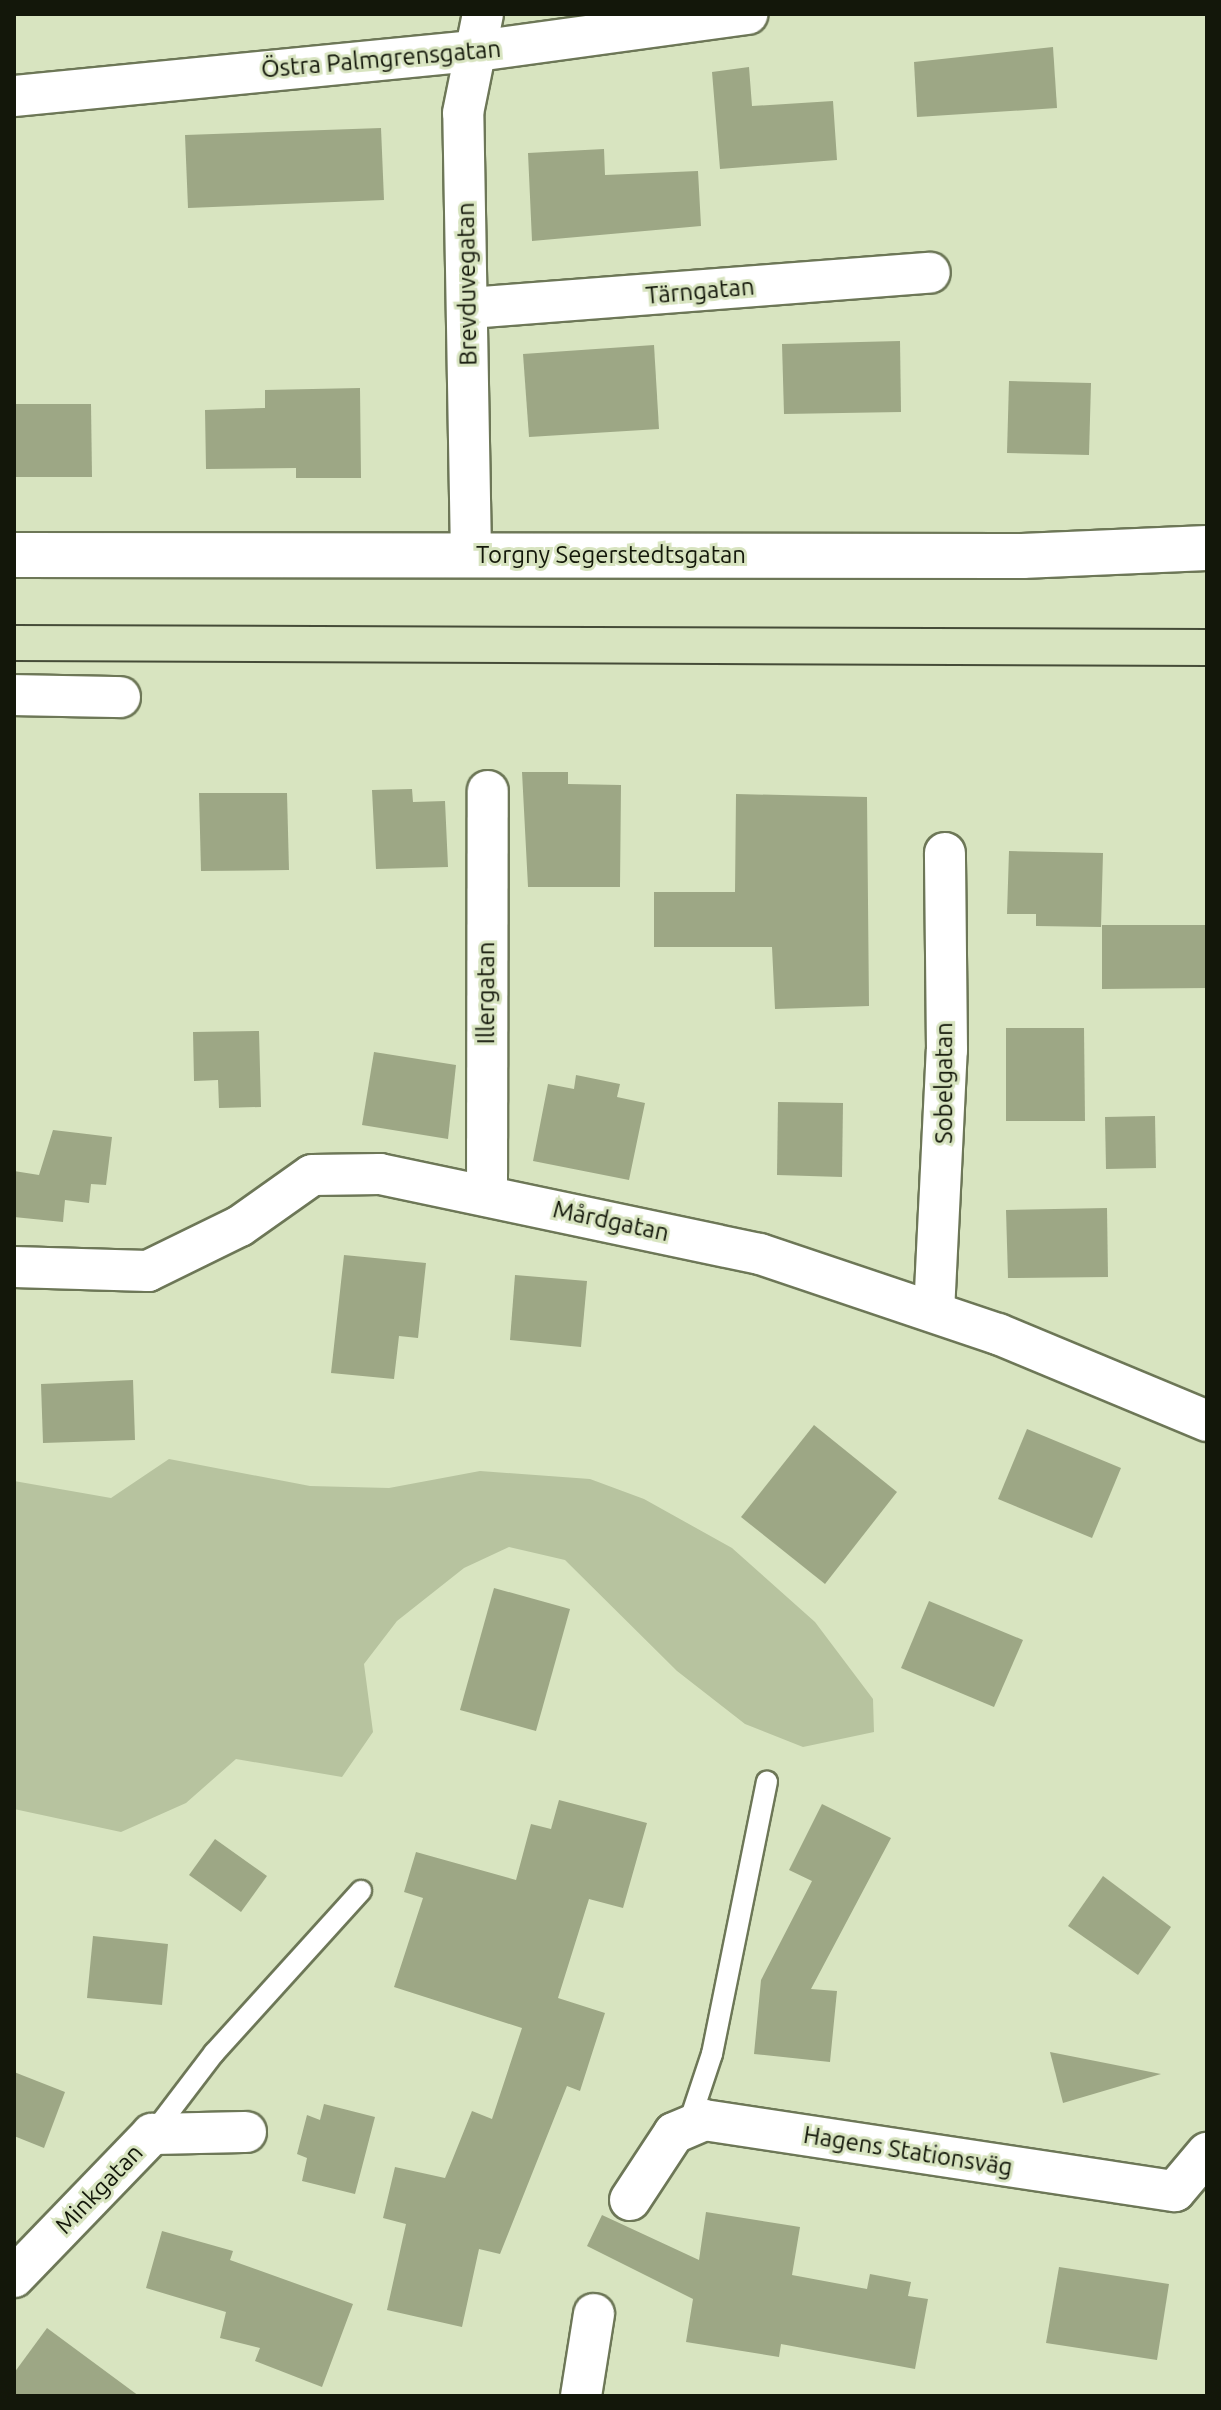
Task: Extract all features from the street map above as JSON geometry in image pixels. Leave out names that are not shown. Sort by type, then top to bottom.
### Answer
[{"type":"street","name":"Östra Palmgrensgatan","points":[[14,96],[480,32],[747,14]]},
{"type":"street","name":"Brevduvegatan","points":[[471,555],[470,308],[463,113],[480,32]]},
{"type":"street","name":"Tärngatan","points":[[470,308],[930,273]]},
{"type":"street","name":"Torgny Segerstedtsgatan","points":[[14,555],[1022,556],[1207,548]]},
{"type":"street","points":[[14,695],[120,697]]},
{"type":"street","name":"Illergatan","points":[[487,1196],[488,791]]},
{"type":"street","name":"Sobelgatan","points":[[934,1312],[947,1064],[945,853]]},
{"type":"street","name":"Mårdgatan","points":[[14,1267],[119,1275],[176,1262],[287,1188],[336,1169],[487,1196],[760,1254],[934,1312],[1207,1421]]},
{"type":"street","points":[[630,2200],[655,2156],[689,2123]]},
{"type":"street","name":"Hagens Stationsväg","points":[[689,2123],[1191,2193],[1207,2153]]},
{"type":"street","name":"Minkgatan","points":[[14,2277],[152,2134],[246,2132]]},
{"type":"street","points":[[581,2396],[594,2314]]},
{"type":"lane","points":[[689,2123],[712,2054],[767,1781]]},
{"type":"lane","points":[[152,2134],[214,2053],[361,1891]]},
{"type":"green space","points":[[169,1459],[310,1486],[389,1488],[480,1471],[590,1479],[644,1499],[732,1548],[815,1622],[873,1699],[874,1732],[803,1747],[745,1724],[677,1671],[565,1560],[509,1547],[464,1568],[397,1621],[364,1664],[373,1732],[342,1777],[236,1759],[186,1803],[121,1832],[14,1809],[14,1481],[111,1498]]},
{"type":"building","points":[[1053,47],[1057,108],[917,117],[914,62]]},
{"type":"building","points":[[749,67],[752,106],[833,101],[837,160],[720,169],[712,72]]},
{"type":"building","points":[[381,128],[384,200],[188,208],[185,135]]},
{"type":"building","points":[[604,149],[605,175],[698,171],[701,226],[532,241],[528,153]]},
{"type":"building","points":[[900,341],[901,412],[784,414],[782,344]]},
{"type":"building","points":[[654,345],[659,429],[529,437],[523,354]]},
{"type":"building","points":[[1009,381],[1091,383],[1089,455],[1007,453]]},
{"type":"building","points":[[360,388],[361,478],[296,478],[296,468],[206,469],[205,410],[265,408],[265,390]]},
{"type":"building","points":[[14,404],[91,404],[92,477],[14,477]]},
{"type":"building","points":[[522,772],[568,772],[568,784],[621,785],[620,887],[528,887]]},
{"type":"building","points":[[412,789],[413,802],[445,801],[448,867],[376,869],[372,790]]},
{"type":"building","points":[[199,793],[287,793],[289,870],[201,871]]},
{"type":"building","points":[[736,794],[867,797],[869,1006],[775,1009],[772,947],[654,947],[654,892],[735,892]]},
{"type":"building","points":[[1009,851],[1103,853],[1101,927],[1036,926],[1036,914],[1007,914]]},
{"type":"building","points":[[1102,925],[1207,925],[1207,988],[1102,989]]},
{"type":"building","points":[[1006,1028],[1084,1028],[1085,1121],[1006,1121]]},
{"type":"building","points":[[259,1031],[261,1107],[219,1108],[218,1080],[194,1081],[193,1032]]},
{"type":"building","points":[[374,1052],[456,1065],[448,1139],[362,1125]]},
{"type":"building","points":[[576,1075],[620,1084],[617,1097],[645,1103],[629,1180],[533,1161],[548,1084],[574,1089]]},
{"type":"building","points":[[778,1102],[843,1103],[842,1177],[777,1175]]},
{"type":"building","points":[[1155,1116],[1156,1168],[1106,1169],[1105,1117]]},
{"type":"building","points":[[53,1130],[112,1137],[106,1185],[91,1184],[89,1203],[65,1200],[63,1222],[14,1217],[14,1171],[39,1175]]},
{"type":"building","points":[[1107,1208],[1108,1277],[1008,1278],[1006,1210]]},
{"type":"building","points":[[344,1255],[426,1263],[418,1338],[399,1336],[394,1379],[331,1373]]},
{"type":"building","points":[[515,1275],[587,1281],[581,1347],[510,1340]]},
{"type":"building","points":[[133,1380],[135,1440],[43,1443],[41,1384]]},
{"type":"building","points":[[814,1425],[897,1492],[825,1584],[741,1517]]},
{"type":"building","points":[[1027,1429],[1121,1468],[1092,1538],[998,1499]]},
{"type":"building","points":[[494,1588],[570,1609],[536,1731],[460,1710]]},
{"type":"building","points":[[929,1601],[1023,1640],[994,1707],[901,1668]]},
{"type":"building","points":[[559,1800],[647,1823],[623,1908],[589,1899],[558,1998],[605,2013],[580,2091],[567,2086],[500,2254],[479,2249],[462,2327],[387,2310],[406,2224],[383,2218],[395,2167],[445,2178],[472,2111],[492,2119],[522,2028],[394,1987],[423,1898],[404,1892],[416,1852],[516,1880],[531,1824],[551,1829]]},
{"type":"building","points":[[822,1804],[891,1838],[811,1989],[837,1991],[830,2062],[754,2054],[761,1980],[812,1881],[789,1870]]},
{"type":"building","points":[[215,1839],[267,1876],[241,1912],[189,1875]]},
{"type":"building","points":[[1103,1876],[1171,1927],[1138,1975],[1068,1926]]},
{"type":"building","points":[[93,1936],[168,1944],[162,2005],[87,1998]]},
{"type":"building","points":[[1050,2052],[1161,2074],[1063,2103]]},
{"type":"building","points":[[14,2072],[65,2092],[44,2148],[14,2136]]},
{"type":"building","points":[[324,2104],[375,2117],[355,2194],[302,2181],[307,2158],[297,2154],[307,2115],[320,2120]]},
{"type":"building","points":[[706,2212],[800,2227],[792,2275],[867,2289],[870,2274],[911,2282],[908,2296],[928,2299],[915,2369],[781,2344],[779,2357],[686,2342],[693,2299],[587,2246],[602,2215],[699,2260]]},
{"type":"building","points":[[162,2231],[233,2251],[230,2260],[353,2304],[322,2387],[255,2361],[260,2348],[220,2338],[226,2312],[146,2288]]},
{"type":"building","points":[[1059,2267],[1169,2284],[1157,2360],[1046,2343]]},
{"type":"building","points":[[47,2328],[139,2396],[14,2396],[14,2373]]},
{"type":"tram line","points":[[14,625],[1207,629]]},
{"type":"tram line","points":[[14,661],[1207,666]]}]
